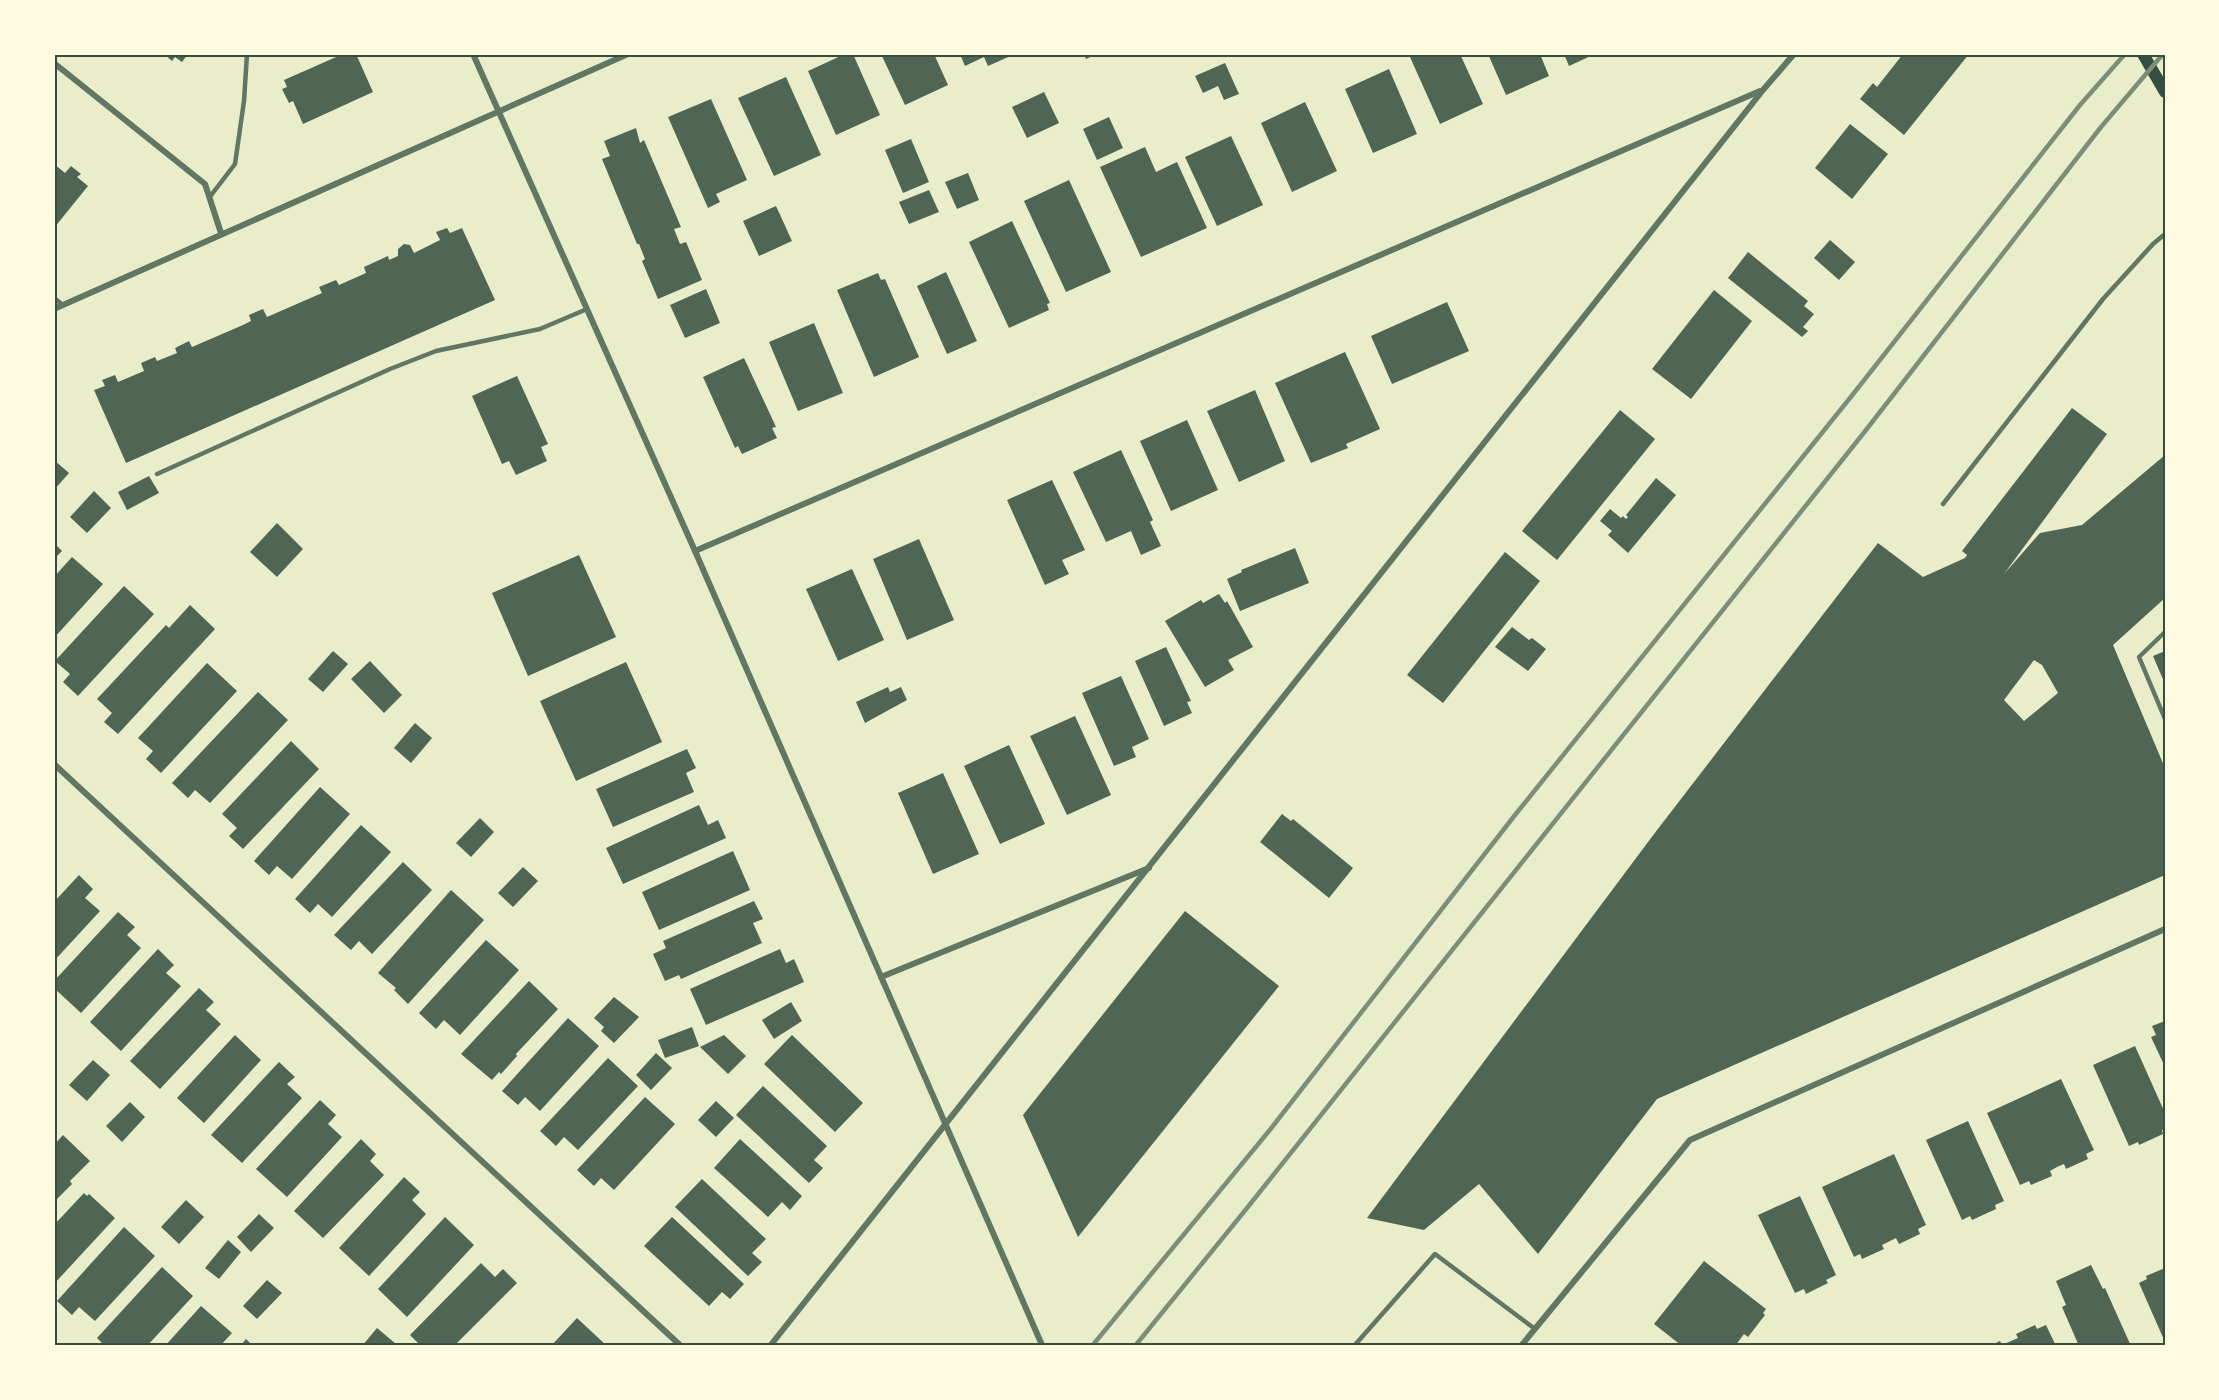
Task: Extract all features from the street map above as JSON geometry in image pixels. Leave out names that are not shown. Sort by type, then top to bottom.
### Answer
[{"type":"main road","points":[[2143,54],[2165,92]]},
{"type":"street","points":[[473,54],[695,551],[1042,1345]]},
{"type":"street","points":[[54,309],[220,233],[628,54]]},
{"type":"street","points":[[770,1346],[1763,90],[1794,54]]},
{"type":"street","points":[[54,63],[205,184],[220,233]]},
{"type":"street","points":[[695,551],[1763,90]]},
{"type":"street","points":[[54,764],[681,1346]]},
{"type":"street","points":[[881,977],[1149,868]]},
{"type":"street","points":[[1521,1346],[1690,1140],[2165,929]]},
{"type":"lane","points":[[208,198],[235,164],[244,101],[247,54]]},
{"type":"lane","points":[[1943,504],[2103,299],[2165,234]]},
{"type":"lane","points":[[54,298],[63,305]]},
{"type":"lane","points":[[157,474],[390,369],[436,351],[540,330],[587,309]]},
{"type":"lane","points":[[2165,632],[2139,657],[2165,719]]},
{"type":"lane","points":[[1354,1346],[1435,1254],[1535,1329]]},
{"type":"building","points":[[164,54],[188,54],[182,62],[175,57],[172,61]]},
{"type":"building","points":[[343,54],[356,54],[373,92],[303,124],[293,101],[289,103],[282,89],[287,87],[284,80]]},
{"type":"building","points":[[845,54],[853,54],[880,115],[836,135],[808,71]]},
{"type":"building","points":[[881,54],[934,54],[948,85],[905,105]]},
{"type":"building","points":[[960,54],[1015,54],[988,66],[984,57],[965,66]]},
{"type":"building","points":[[1084,54],[1097,54],[1086,59]]},
{"type":"building","points":[[1417,54],[1460,54],[1483,104],[1440,124],[1410,57]]},
{"type":"building","points":[[1488,54],[1540,54],[1549,76],[1506,95]]},
{"type":"building","points":[[1564,54],[1595,54],[1569,66]]},
{"type":"building","points":[[1903,54],[1969,54],[1904,135],[1860,99],[1873,83],[1877,87]]},
{"type":"building","points":[[1225,63],[1239,94],[1224,100],[1218,86],[1203,93],[1195,76]]},
{"type":"building","points":[[1389,69],[1417,134],[1373,153],[1345,89]]},
{"type":"building","points":[[786,77],[821,155],[774,176],[738,98]]},
{"type":"building","points":[[1044,92],[1059,123],[1027,138],[1012,107]]},
{"type":"building","points":[[711,99],[747,180],[716,194],[720,202],[708,208],[668,117]]},
{"type":"building","points":[[1305,102],[1337,171],[1292,192],[1261,123]]},
{"type":"building","points":[[1109,117],[1123,148],[1097,160],[1083,129]]},
{"type":"building","points":[[1850,124],[1888,154],[1852,199],[1815,168]]},
{"type":"building","points":[[636,128],[640,143],[644,140],[681,227],[674,229],[680,244],[686,242],[702,280],[658,299],[642,261],[645,259],[639,244],[637,244],[602,159],[610,156],[604,141]]},
{"type":"building","points":[[1231,136],[1263,205],[1217,226],[1185,157]]},
{"type":"building","points":[[911,139],[929,182],[903,193],[885,150]]},
{"type":"building","points":[[1145,147],[1156,172],[1177,162],[1207,228],[1141,257],[1100,167]]},
{"type":"building","points":[[54,164],[65,173],[71,166],[81,174],[77,177],[88,186],[54,228]]},
{"type":"building","points":[[968,173],[979,200],[957,209],[945,182]]},
{"type":"building","points":[[1069,180],[1111,272],[1066,292],[1024,201]]},
{"type":"building","points":[[929,190],[939,212],[909,224],[899,202]]},
{"type":"building","points":[[776,206],[792,241],[759,256],[743,221]]},
{"type":"building","points":[[1012,221],[1050,303],[1047,304],[1049,310],[1009,328],[969,242]]},
{"type":"building","points":[[447,228],[450,233],[462,228],[495,300],[126,463],[94,390],[105,386],[102,380],[115,375],[118,382],[144,371],[141,363],[155,357],[157,361],[177,353],[175,348],[189,341],[192,347],[251,321],[249,315],[263,309],[267,317],[322,293],[319,287],[336,280],[339,285],[366,273],[364,267],[388,256],[389,260],[398,256],[398,249],[404,244],[410,245],[414,253],[440,240],[436,232]]},
{"type":"building","points":[[1830,240],[1855,262],[1839,280],[1814,258]]},
{"type":"building","points":[[1748,252],[1808,301],[1804,306],[1814,314],[1803,327],[1808,331],[1802,337],[1728,278]]},
{"type":"building","points":[[946,272],[977,341],[947,354],[917,286]]},
{"type":"building","points":[[878,273],[881,280],[885,279],[919,357],[874,377],[837,290]]},
{"type":"building","points":[[706,289],[720,323],[685,338],[670,305]]},
{"type":"building","points":[[1714,290],[1752,321],[1691,399],[1652,369]]},
{"type":"building","points":[[1447,302],[1469,351],[1392,384],[1371,336]]},
{"type":"building","points":[[814,323],[843,393],[798,411],[769,342]]},
{"type":"building","points":[[1345,352],[1380,429],[1346,444],[1348,448],[1311,463],[1275,383]]},
{"type":"building","points":[[744,358],[776,427],[772,428],[777,438],[742,454],[738,446],[735,448],[703,377]]},
{"type":"building","points":[[517,376],[548,444],[541,447],[547,461],[516,475],[509,461],[502,464],[472,396]]},
{"type":"building","points":[[1255,390],[1285,461],[1239,482],[1207,411]]},
{"type":"building","points":[[2072,408],[2107,434],[2004,574],[2040,533],[2082,525],[2165,455],[2165,598],[2113,645],[2165,768],[2165,875],[1657,1099],[1538,1254],[1479,1184],[1424,1230],[1367,1218],[1654,834],[1878,543],[1923,577],[1965,558],[1967,555],[1962,551]],"holes":[[[2034,660],[2042,665],[2058,693],[2024,721],[2004,700]]]},
{"type":"building","points":[[1620,410],[1655,439],[1557,560],[1522,531]]},
{"type":"building","points":[[1187,420],[1218,490],[1171,511],[1140,441]]},
{"type":"building","points":[[1121,450],[1153,520],[1150,522],[1161,546],[1141,555],[1131,531],[1106,542],[1073,472]]},
{"type":"building","points":[[54,460],[69,473],[54,490]]},
{"type":"building","points":[[149,476],[159,493],[127,510],[118,492]]},
{"type":"building","points":[[1656,478],[1676,495],[1628,553],[1608,535],[1612,531],[1600,521],[1610,509],[1621,518],[1623,516],[1626,519],[1628,517],[1626,515]]},
{"type":"building","points":[[1052,480],[1085,550],[1062,560],[1069,574],[1045,585],[1007,500]]},
{"type":"building","points":[[94,491],[111,508],[87,533],[70,517]]},
{"type":"building","points":[[277,523],[303,549],[277,577],[250,552]]},
{"type":"building","points":[[919,539],[954,620],[907,640],[873,559]]},
{"type":"building","points":[[54,543],[62,551],[54,559]]},
{"type":"building","points":[[1295,548],[1309,583],[1240,611],[1227,579],[1242,572],[1241,570]]},
{"type":"building","points":[[1505,552],[1540,581],[1443,703],[1407,675]]},
{"type":"building","points":[[579,555],[616,637],[528,676],[492,593]]},
{"type":"building","points":[[72,557],[103,584],[54,638],[54,577]]},
{"type":"building","points":[[852,569],[884,640],[838,661],[806,589]]},
{"type":"building","points":[[124,586],[154,614],[78,696],[63,682],[70,674],[55,661]]},
{"type":"building","points":[[1219,594],[1225,603],[1227,601],[1253,647],[1228,660],[1234,670],[1205,687],[1165,621],[1201,600],[1203,603]]},
{"type":"building","points":[[190,605],[215,629],[118,734],[104,722],[112,713],[97,699],[166,625],[169,628]]},
{"type":"building","points":[[1512,627],[1546,649],[1528,671],[1495,647]]},
{"type":"building","points":[[1166,647],[1191,701],[1187,702],[1192,713],[1164,726],[1135,661]]},
{"type":"building","points":[[333,651],[348,664],[323,692],[308,679]]},
{"type":"building","points":[[2165,651],[2165,684],[2153,656]]},
{"type":"building","points":[[370,661],[402,695],[384,713],[351,679]]},
{"type":"building","points":[[626,662],[662,742],[576,781],[540,701]]},
{"type":"building","points":[[207,663],[237,691],[161,773],[146,759],[153,751],[138,738]]},
{"type":"building","points":[[1121,676],[1149,739],[1132,747],[1136,757],[1114,766],[1082,693]]},
{"type":"building","points":[[888,687],[890,692],[901,687],[907,700],[865,723],[856,702]]},
{"type":"building","points":[[258,692],[288,720],[210,803],[195,790],[188,798],[172,783]]},
{"type":"building","points":[[1075,716],[1111,795],[1067,815],[1030,736]]},
{"type":"building","points":[[415,723],[432,738],[411,763],[394,748]]},
{"type":"building","points":[[291,741],[319,769],[243,849],[229,836],[237,828],[222,814]]},
{"type":"building","points":[[1009,745],[1045,824],[1000,844],[964,766]]},
{"type":"building","points":[[687,749],[696,768],[686,773],[694,792],[613,827],[596,789]]},
{"type":"building","points":[[943,773],[979,854],[933,874],[898,793]]},
{"type":"building","points":[[320,787],[350,814],[292,879],[277,866],[269,875],[254,861]]},
{"type":"building","points":[[699,805],[708,825],[718,820],[726,838],[623,884],[606,848]]},
{"type":"building","points":[[1282,814],[1291,821],[1293,819],[1353,868],[1329,898],[1260,842]]},
{"type":"building","points":[[480,818],[494,832],[471,857],[456,843]]},
{"type":"building","points":[[361,825],[391,852],[332,917],[318,904],[310,913],[295,899]]},
{"type":"building","points":[[733,851],[750,890],[659,930],[642,892]]},
{"type":"building","points":[[403,862],[432,890],[372,954],[359,941],[351,950],[334,935]]},
{"type":"building","points":[[523,867],[538,881],[513,907],[498,893]]},
{"type":"building","points":[[79,875],[93,889],[85,898],[100,911],[54,961],[54,902]]},
{"type":"building","points":[[451,890],[484,920],[408,1004],[394,990],[396,988],[378,973]]},
{"type":"building","points":[[754,901],[763,919],[753,923],[762,943],[681,979],[679,975],[665,981],[653,954],[666,948],[663,941]]},
{"type":"building","points":[[1185,911],[1279,986],[1078,1237],[1023,1115]]},
{"type":"building","points":[[118,912],[135,927],[127,935],[141,948],[81,1013],[54,988],[54,981]]},
{"type":"building","points":[[486,940],[519,970],[460,1035],[444,1020],[436,1029],[419,1013]]},
{"type":"building","points":[[158,949],[174,965],[166,973],[181,986],[121,1051],[90,1022]]},
{"type":"building","points":[[780,949],[786,963],[794,959],[804,982],[706,1025],[690,989]]},
{"type":"building","points":[[529,981],[558,1009],[516,1054],[517,1056],[501,1074],[499,1072],[492,1080],[461,1054]]},
{"type":"building","points":[[199,988],[214,1002],[206,1010],[221,1024],[160,1089],[130,1061]]},
{"type":"building","points":[[614,997],[639,1017],[614,1043],[601,1031],[604,1027],[594,1018]]},
{"type":"building","points":[[791,1002],[802,1021],[774,1039],[762,1020]]},
{"type":"building","points":[[568,1018],[599,1046],[540,1111],[525,1097],[518,1105],[502,1091]]},
{"type":"building","points":[[2165,1021],[2165,1067],[2151,1037],[2156,1035],[2152,1026]]},
{"type":"building","points":[[692,1027],[699,1046],[665,1058],[658,1040]]},
{"type":"building","points":[[235,1035],[261,1060],[204,1123],[177,1098]]},
{"type":"building","points":[[724,1035],[746,1056],[728,1074],[700,1047]]},
{"type":"building","points":[[792,1035],[863,1103],[835,1132],[764,1064]]},
{"type":"building","points":[[2135,1046],[2165,1113],[2165,1129],[2162,1130],[2163,1134],[2139,1145],[2138,1142],[2129,1146],[2093,1065]]},
{"type":"building","points":[[656,1053],[672,1068],[651,1090],[636,1075]]},
{"type":"building","points":[[608,1058],[638,1086],[578,1150],[564,1137],[556,1146],[540,1131]]},
{"type":"building","points":[[93,1060],[110,1075],[87,1101],[69,1085]]},
{"type":"building","points":[[279,1062],[295,1077],[287,1084],[302,1098],[242,1163],[211,1135]]},
{"type":"building","points":[[2061,1079],[2094,1150],[2086,1154],[2088,1159],[2066,1169],[2064,1164],[2057,1167],[2050,1171],[2052,1176],[2031,1185],[2029,1181],[2020,1185],[1987,1113]]},
{"type":"building","points":[[763,1086],[827,1146],[814,1160],[823,1168],[809,1183],[736,1115]]},
{"type":"building","points":[[645,1097],[675,1124],[614,1190],[601,1178],[594,1186],[577,1170]]},
{"type":"building","points":[[320,1100],[336,1115],[328,1124],[342,1137],[287,1197],[256,1169]]},
{"type":"building","points":[[716,1101],[734,1118],[716,1137],[698,1120]]},
{"type":"building","points":[[130,1102],[145,1117],[122,1142],[106,1126]]},
{"type":"building","points":[[1968,1121],[2004,1201],[1995,1205],[1996,1209],[1972,1220],[1970,1216],[1962,1220],[1926,1140]]},
{"type":"building","points":[[63,1135],[90,1161],[70,1181],[72,1184],[54,1202],[54,1145]]},
{"type":"building","points":[[361,1139],[376,1154],[370,1161],[384,1175],[323,1238],[294,1211]]},
{"type":"building","points":[[740,1139],[802,1196],[790,1210],[782,1202],[768,1217],[714,1168]]},
{"type":"building","points":[[1894,1154],[1926,1225],[1918,1229],[1920,1234],[1899,1244],[1896,1238],[1882,1245],[1884,1249],[1862,1259],[1860,1254],[1854,1257],[1822,1187]]},
{"type":"building","points":[[404,1177],[420,1192],[412,1200],[426,1214],[369,1276],[339,1248]]},
{"type":"building","points":[[702,1179],[766,1239],[752,1253],[762,1262],[748,1276],[675,1207]]},
{"type":"building","points":[[84,1193],[87,1196],[89,1194],[115,1218],[54,1284],[54,1225]]},
{"type":"building","points":[[1800,1196],[1836,1275],[1826,1280],[1828,1283],[1806,1294],[1804,1289],[1795,1293],[1758,1215]]},
{"type":"building","points":[[186,1200],[204,1217],[179,1244],[161,1227]]},
{"type":"building","points":[[259,1214],[274,1228],[251,1252],[237,1237]]},
{"type":"building","points":[[445,1217],[474,1245],[407,1317],[378,1289]]},
{"type":"building","points":[[672,1217],[744,1284],[730,1299],[722,1292],[709,1306],[644,1246]]},
{"type":"building","points":[[124,1227],[155,1256],[95,1321],[79,1307],[72,1315],[57,1301]]},
{"type":"building","points":[[228,1240],[241,1252],[219,1279],[205,1268]]},
{"type":"building","points":[[1704,1261],[1766,1309],[1763,1313],[1765,1315],[1748,1337],[1744,1334],[1735,1346],[1682,1346],[1654,1324]]},
{"type":"building","points":[[481,1263],[495,1277],[503,1269],[517,1283],[454,1346],[421,1346],[410,1335]]},
{"type":"building","points":[[2091,1265],[2103,1289],[2105,1288],[2131,1346],[2079,1346],[2062,1307],[2066,1305],[2056,1281]]},
{"type":"building","points":[[162,1267],[193,1296],[147,1346],[105,1346],[97,1338]]},
{"type":"building","points":[[2165,1268],[2165,1342],[2139,1283],[2147,1279],[2146,1276]]},
{"type":"building","points":[[267,1280],[282,1293],[257,1319],[243,1306]]},
{"type":"building","points":[[201,1306],[232,1333],[220,1346],[165,1346]]},
{"type":"building","points":[[577,1318],[607,1346],[551,1346]]},
{"type":"building","points":[[2035,1325],[2037,1329],[2046,1325],[2056,1346],[1989,1346],[2000,1341],[2002,1345],[2018,1338],[2016,1334]]},
{"type":"building","points":[[377,1328],[396,1344],[395,1346],[362,1346]]},
{"type":"building","points":[[246,1339],[253,1346],[240,1346]]},
{"type":"railway","points":[[1092,1346],[1269,1131],[1515,815],[1854,393],[2080,105],[2125,54]]},
{"type":"railway","points":[[1135,1346],[1866,430],[2101,127],[2163,54]]}]
